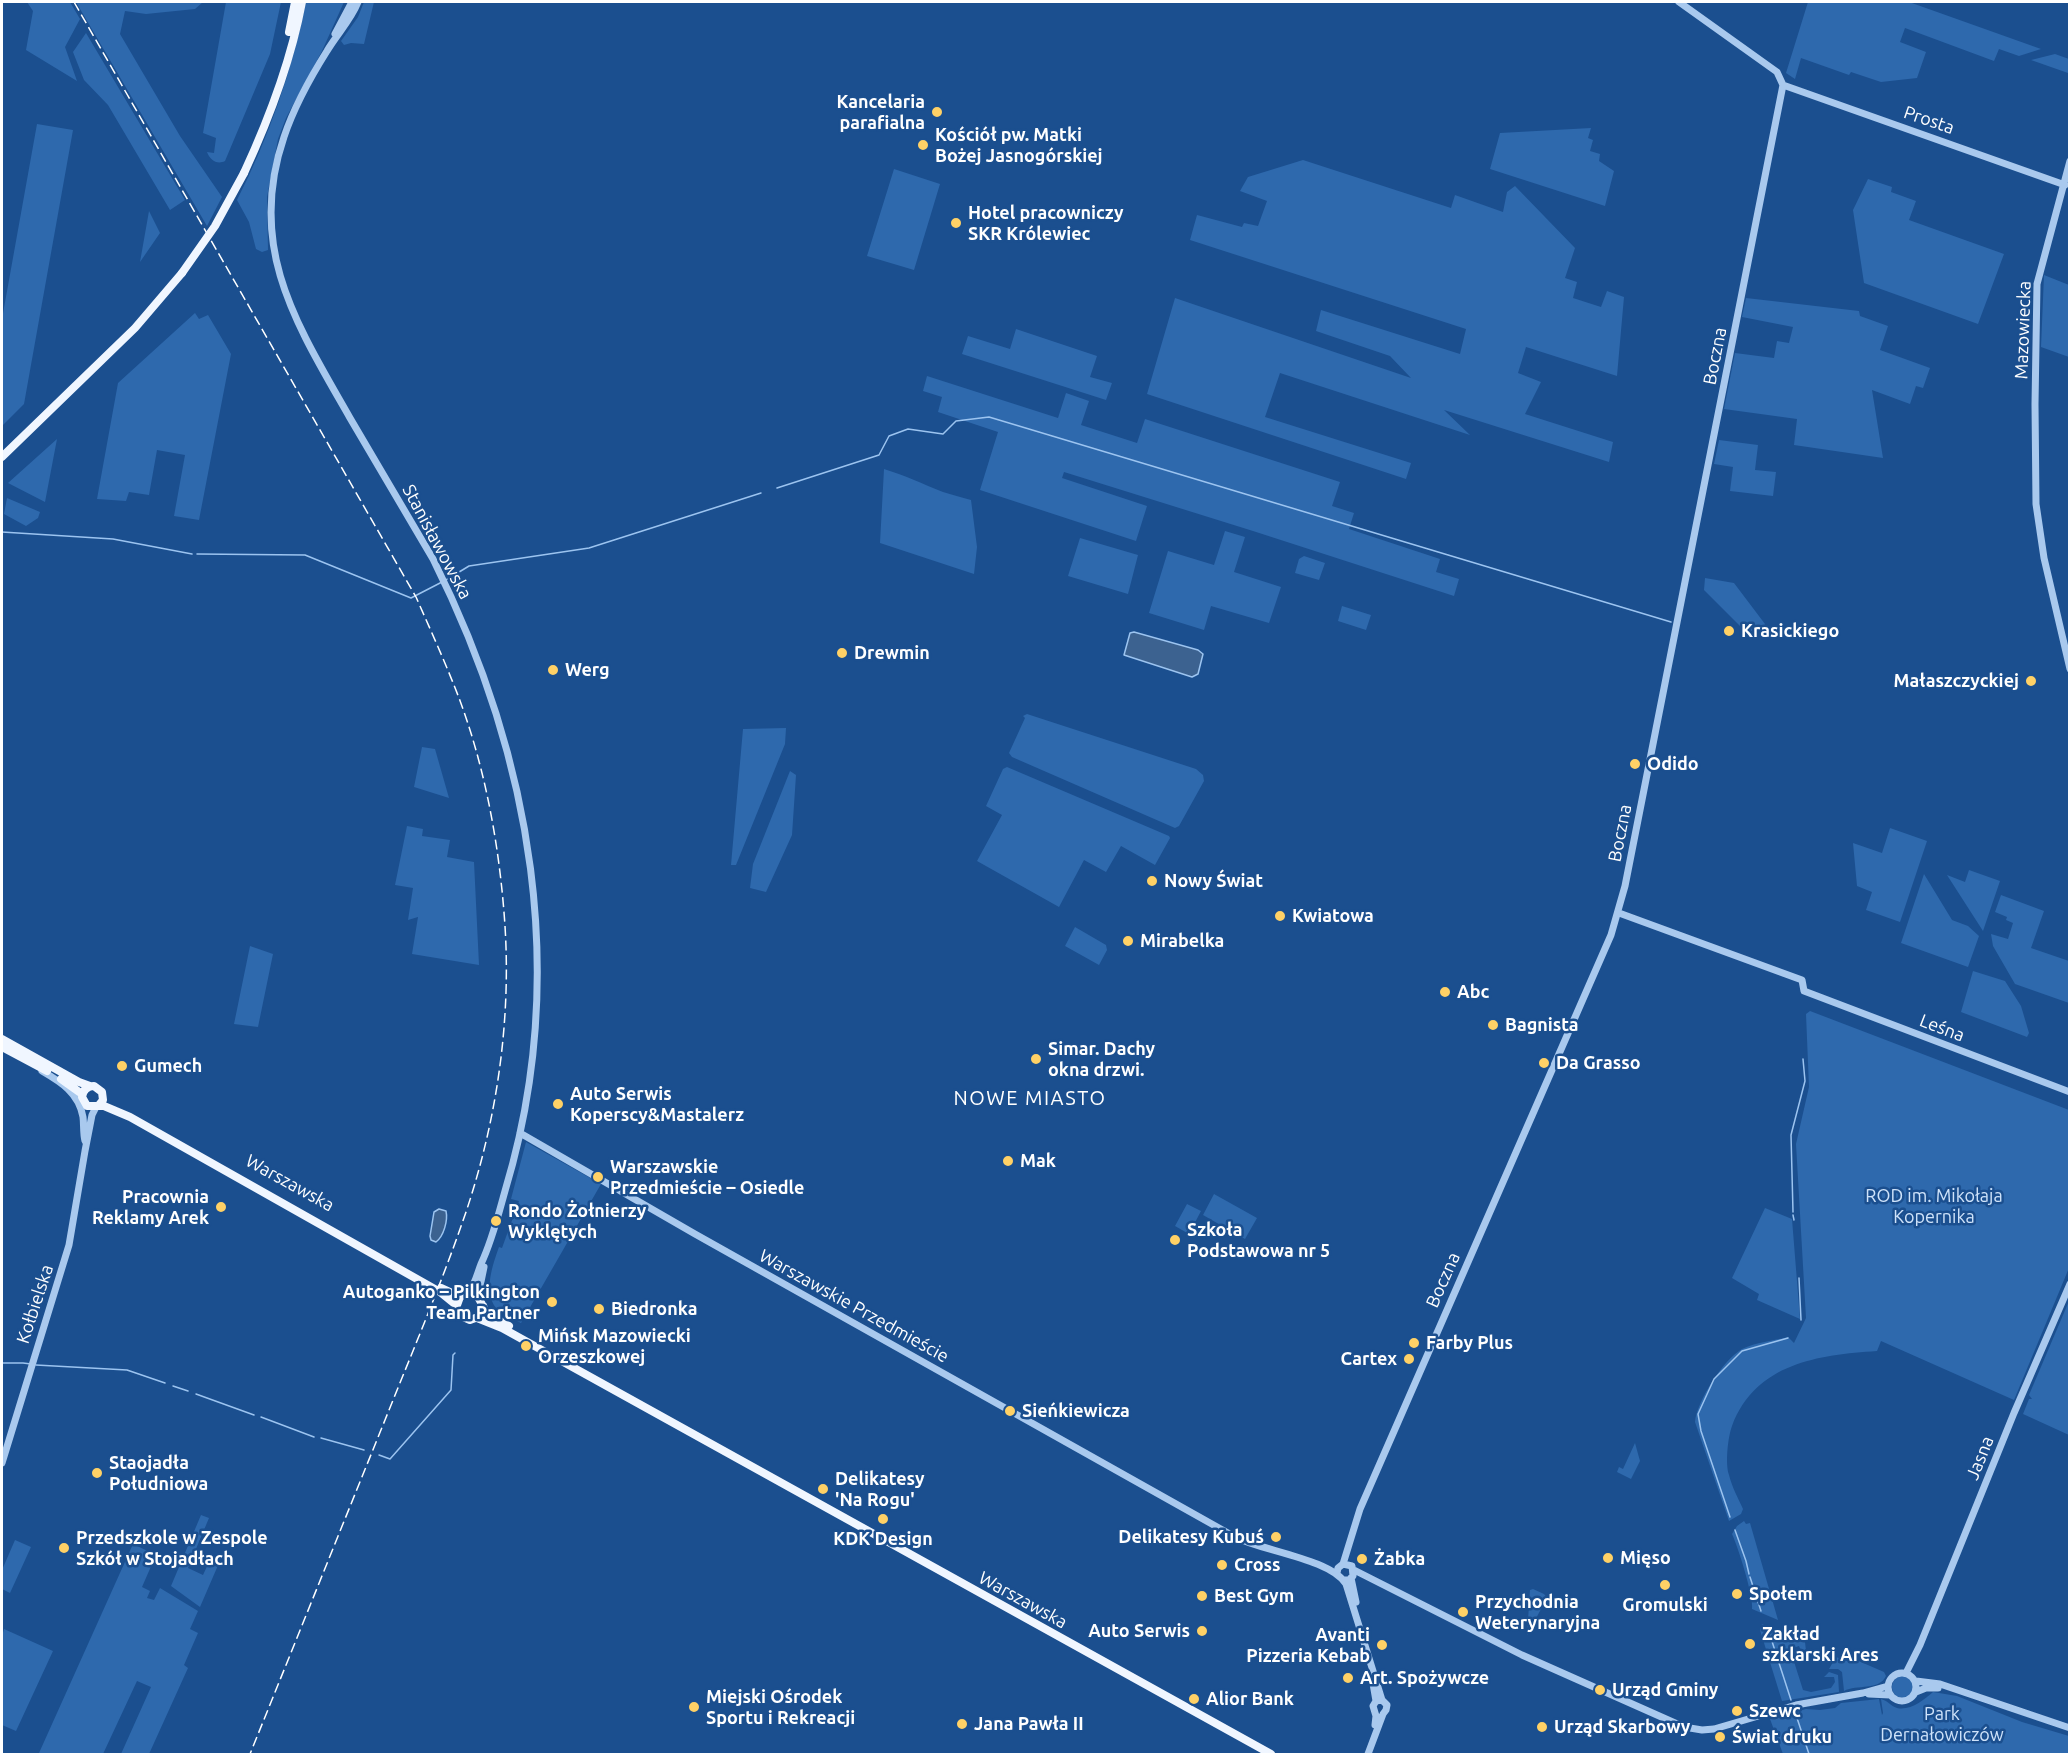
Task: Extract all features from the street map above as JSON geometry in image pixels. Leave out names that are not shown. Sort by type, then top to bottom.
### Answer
[{"type":"main road","points":[[269,114],[295,2]]},
{"type":"main road","points":[[2,457],[135,328],[182,273],[215,226],[244,173],[269,114],[284,73],[302,2]]},
{"type":"main road","points":[[2,1039],[79,1082],[98,1087],[103,1100],[97,1106],[90,1107],[85,1104],[82,1094],[64,1080],[2,1047]]},
{"type":"main road","points":[[82,1094],[90,1086]]},
{"type":"main road","name":"Warszawska","points":[[103,1095],[111,1102],[436,1286],[454,1294],[470,1294]]},
{"type":"main road","name":"Warszawska","points":[[97,1106],[111,1108],[130,1117],[430,1287],[456,1305]]},
{"type":"main road","points":[[470,1294],[483,1306],[481,1314],[470,1320],[462,1318],[457,1312],[456,1305],[458,1300],[470,1294]]},
{"type":"main road","name":"Warszawska","points":[[483,1306],[488,1313],[498,1319],[755,1465],[761,1471]]},
{"type":"main road","name":"Warszawska","points":[[477,1318],[505,1329],[1271,1755]]},
{"type":"main road","points":[[598,1377],[605,1386]]},
{"type":"street","points":[[328,50],[351,2]]},
{"type":"street","points":[[328,50],[352,15],[358,2]]},
{"type":"street","points":[[1679,2],[1777,72],[1783,85]]},
{"type":"street","name":"Stanisławowska","points":[[328,50],[299,102],[284,135],[274,173],[271,211],[274,256],[280,279],[299,328],[444,581],[474,652],[514,777],[528,847],[535,904],[538,964],[536,1020],[530,1077],[509,1180],[485,1258],[470,1294]]},
{"type":"street","name":"Prosta","points":[[1783,85],[2065,185]]},
{"type":"street","name":"Boczna","points":[[1379,1700],[1346,1571],[1355,1521],[1619,913],[1783,85]]},
{"type":"street","name":"Mazowiecka","points":[[2070,161],[2037,284],[2036,504],[2044,558],[2070,669]]},
{"type":"street","name":"Leśna","points":[[1619,913],[1802,980],[1804,992],[2070,1092]]},
{"type":"street","points":[[35,1065],[62,1083],[76,1098],[82,1114],[85,1141]]},
{"type":"street","name":"Kołbielska","points":[[85,1104],[85,1151]]},
{"type":"street","name":"Kołbielska","points":[[2,1463],[69,1245],[92,1115],[97,1106]]},
{"type":"street","name":"Warszawskie Przedmieście","points":[[520,1133],[695,1234],[1244,1541],[1310,1562],[1367,1576],[1522,1655],[1684,1727],[1702,1730],[1714,1728],[1796,1705],[1863,1693]]},
{"type":"street","name":"Jasna","points":[[1912,1677],[1920,1645],[2014,1413],[2070,1284]]},
{"type":"street","points":[[1890,1695],[1888,1686],[1894,1675],[1912,1677],[1940,1684],[2070,1728]]},
{"type":"street","points":[[1912,1677],[1916,1692]]},
{"type":"street","points":[[1863,1693],[1888,1686]]},
{"type":"street","points":[[1863,1693],[1890,1695],[1902,1702],[1911,1699],[1916,1692],[1929,1688],[1952,1689]]},
{"type":"street","points":[[1368,1755],[1376,1734],[1379,1713],[1387,1707],[1379,1700],[1373,1706],[1379,1713]]},
{"type":"green space","points":[[27,2],[70,2],[80,19],[65,47],[77,81],[26,50],[33,11]]},
{"type":"green space","points":[[76,2],[203,2],[195,9],[146,14],[125,11],[120,34],[180,136],[222,197],[207,226]]},
{"type":"green space","points":[[226,2],[281,2],[270,54],[225,161],[217,162],[207,152],[214,153],[216,138],[203,133]]},
{"type":"green space","points":[[306,2],[344,2],[322,51],[286,118],[278,139],[267,197],[268,250],[262,252],[256,249],[249,222],[237,200],[278,103],[294,53]]},
{"type":"green space","points":[[364,2],[374,2],[364,44],[344,45],[341,41],[358,17]]},
{"type":"green space","points":[[1808,2],[1909,2],[2041,49],[2019,56],[1999,49],[1994,61],[1905,28],[1900,42],[1926,52],[1917,78],[1881,82],[1851,72],[1849,75],[1801,58],[1795,79],[1786,73]]},
{"type":"green space","points":[[86,33],[185,200],[170,210],[108,105],[84,80],[73,52]]},
{"type":"green space","points":[[2055,54],[2069,59],[2068,73],[2031,60]]},
{"type":"green space","points":[[37,124],[73,130],[24,404],[2,426],[2,319]]},
{"type":"green space","points":[[1591,128],[1588,138],[1593,140],[1590,151],[1600,154],[1599,161],[1614,171],[1605,206],[1490,169],[1500,133]]},
{"type":"green space","points":[[1303,160],[1451,208],[1455,195],[1503,212],[1507,192],[1515,186],[1575,248],[1565,278],[1577,282],[1573,298],[1601,307],[1607,291],[1624,297],[1617,376],[1526,347],[1518,373],[1541,382],[1525,414],[1613,442],[1609,462],[1444,410],[1470,435],[1280,373],[1265,417],[1411,463],[1406,479],[1147,394],[1175,298],[1411,378],[1390,356],[1316,331],[1321,310],[1460,354],[1466,329],[1190,240],[1197,215],[1242,227],[1244,223],[1258,226],[1267,201],[1240,191],[1248,177]]},
{"type":"green space","points":[[894,169],[940,184],[914,270],[867,256]]},
{"type":"green space","points":[[1868,179],[1892,187],[1891,192],[1916,201],[1909,220],[2004,254],[1978,324],[1864,283],[1853,210]]},
{"type":"green space","points":[[149,211],[160,233],[140,262]]},
{"type":"green space","points":[[2044,275],[2069,285],[2069,357],[2041,347]]},
{"type":"green space","points":[[1746,298],[1859,311],[1860,316],[1888,326],[1880,350],[1930,368],[1923,388],[1916,386],[1910,404],[1872,390],[1883,458],[1794,445],[1797,419],[1724,409],[1735,353],[1774,358],[1777,341],[1789,343],[1793,327],[1742,317]]},
{"type":"green space","points":[[195,313],[199,319],[208,315],[231,354],[199,520],[174,516],[185,455],[157,450],[149,495],[129,492],[126,501],[97,499],[118,383]]},
{"type":"green space","points":[[1016,329],[1097,356],[1090,377],[1112,383],[1106,400],[962,354],[968,336],[1010,349]]},
{"type":"green space","points":[[927,376],[1058,418],[1066,393],[1089,401],[1081,425],[1137,443],[1145,419],[1340,482],[1332,506],[1354,513],[1349,529],[1440,559],[1436,572],[1459,579],[1454,596],[1064,472],[1062,478],[1147,506],[1136,541],[980,490],[998,432],[938,412],[942,397],[923,391]]},
{"type":"green space","points":[[57,439],[45,502],[8,483]]},
{"type":"green space","points":[[1719,440],[1758,445],[1755,470],[1776,472],[1773,496],[1730,491],[1733,467],[1714,464]]},
{"type":"green space","points":[[884,469],[943,492],[971,500],[977,547],[974,574],[880,543]]},
{"type":"green space","points":[[7,498],[40,512],[38,518],[26,526],[4,514]]},
{"type":"green space","points":[[1225,531],[1245,537],[1234,572],[1281,587],[1269,623],[1211,606],[1204,630],[1149,613],[1168,551],[1214,565]]},
{"type":"green space","points":[[1080,538],[1138,555],[1128,594],[1068,576]]},
{"type":"green space","points":[[1304,556],[1325,563],[1319,580],[1295,573],[1299,559]]},
{"type":"green space","points":[[1705,578],[1734,583],[1765,624],[1764,630],[1761,633],[1743,629],[1704,590]]},
{"type":"green space","points":[[1342,606],[1371,615],[1366,630],[1338,621]]},
{"type":"green space","points":[[1027,714],[1196,769],[1203,775],[1204,781],[1179,826],[1175,828],[1012,757],[1009,753],[1025,718],[1023,716]]},
{"type":"green space","points":[[786,728],[785,744],[736,865],[731,865],[743,729]]},
{"type":"green space","points":[[422,747],[435,749],[449,798],[414,787]]},
{"type":"green space","points":[[1007,767],[1170,838],[1155,865],[1121,846],[1106,872],[1084,860],[1059,907],[977,861],[1002,815],[986,806],[1003,769]]},
{"type":"green space","points":[[790,771],[796,775],[792,835],[766,892],[750,888],[753,864]]},
{"type":"green space","points":[[407,826],[423,829],[422,836],[450,840],[447,857],[474,862],[479,965],[412,954],[418,917],[408,920],[413,888],[395,885]]},
{"type":"green space","points":[[1890,828],[1927,841],[1900,922],[1866,910],[1872,892],[1857,886],[1853,843],[1882,853]]},
{"type":"green space","points":[[1969,870],[2000,881],[1983,931],[1947,875],[1965,882]]},
{"type":"green space","points":[[1924,874],[1952,920],[1968,926],[1979,936],[1968,967],[1901,943]]},
{"type":"green space","points":[[2001,895],[2044,911],[2031,948],[2069,961],[2069,1003],[2015,984],[1993,946],[1991,934],[2008,939],[2013,923],[2006,920],[2007,917],[1995,912]]},
{"type":"green space","points":[[1075,927],[1106,945],[1107,950],[1099,965],[1065,946]]},
{"type":"green space","points":[[250,946],[273,954],[258,1027],[234,1024]]},
{"type":"green space","points":[[1973,971],[2005,981],[2021,1006],[2029,1033],[2027,1037],[1961,1012]]},
{"type":"green space","name":"ROD im. Mikołaja Kopernika","points":[[1810,1011],[2069,1110],[2069,1268],[2014,1400],[1881,1341],[1877,1351],[1833,1356],[1791,1366],[1756,1388],[1743,1405],[1732,1426],[1727,1464],[1732,1484],[1743,1509],[1741,1514],[1729,1521],[1695,1422],[1701,1403],[1712,1382],[1735,1354],[1753,1345],[1788,1337],[1794,1343],[1806,1318],[1796,1144],[1809,1087],[1806,1014]]},
{"type":"green space","points":[[526,1142],[601,1184],[521,1323],[496,1308],[490,1294],[490,1286],[492,1269],[499,1247],[502,1248],[519,1201],[511,1199]]},
{"type":"green space","points":[[1214,1194],[1257,1218],[1245,1239],[1203,1215]]},
{"type":"green space","points":[[1187,1204],[1201,1211],[1189,1234],[1175,1226]]},
{"type":"green space","points":[[1765,1208],[1792,1219],[1800,1319],[1757,1300],[1759,1294],[1732,1278]]},
{"type":"green space","points":[[2069,1301],[2069,1435],[2023,1414],[2029,1399],[2032,1399],[2029,1395]]},
{"type":"green space","points":[[1635,1443],[1640,1461],[1631,1479],[1617,1472],[1619,1467],[1623,1469]]},
{"type":"green space","points":[[201,1515],[209,1518],[188,1568],[203,1575],[210,1560],[219,1563],[200,1607],[171,1586]]},
{"type":"green space","points":[[1744,1521],[1746,1524],[1750,1523],[1778,1620],[1752,1609],[1748,1583],[1732,1534]]},
{"type":"green space","points":[[15,1540],[31,1547],[10,1593],[2,1589],[2,1570]]},
{"type":"green space","points":[[133,1544],[156,1555],[142,1587],[150,1591],[147,1598],[154,1600],[160,1588],[198,1611],[190,1629],[198,1633],[184,1665],[188,1668],[149,1754],[121,1754],[151,1687],[137,1681],[103,1754],[39,1753]]},
{"type":"green space","points":[[1533,1589],[1547,1598],[1527,1635],[1530,1590]]},
{"type":"green space","points":[[1762,1624],[1805,1642],[1806,1651],[1802,1653],[1799,1646],[1790,1649],[1803,1690],[1811,1692],[1831,1688],[1835,1682],[1834,1677],[1824,1677],[1829,1672],[1838,1675],[1839,1692],[1782,1701],[1760,1630]]},
{"type":"green space","points":[[4,1629],[53,1651],[16,1731],[2,1725],[2,1636]]},
{"type":"green space","points":[[1836,1657],[1847,1661],[1854,1659],[1884,1672],[1886,1676],[1878,1684],[1844,1691],[1842,1672],[1838,1669],[1829,1669]]},
{"type":"green space","points":[[1903,1676],[1911,1679],[1914,1687],[1911,1695],[1903,1698],[1895,1695],[1892,1687],[1895,1679]]},
{"type":"green space","name":"Park Dernałowiczów","points":[[1933,1692],[1957,1696],[2022,1722],[2069,1736],[2069,1754],[1783,1754],[1770,1719],[1806,1709],[1835,1708],[1841,1703],[1879,1699],[1882,1715],[1881,1699],[1902,1709],[1912,1706]]},
{"type":"shaded area","points":[[1134,632],[1198,650],[1203,654],[1198,674],[1192,677],[1124,655],[1130,633]]},
{"type":"shaded area","points":[[439,1209],[446,1211],[446,1219],[445,1228],[436,1242],[431,1240],[430,1236],[434,1212]]},
{"type":"waterway","points":[[777,488],[879,455],[889,436],[908,429],[943,434],[956,421],[989,417],[1671,622]]},
{"type":"waterway","points":[[446,580],[469,566],[589,548],[761,493]]},
{"type":"waterway","points":[[2,532],[113,539],[192,554]]},
{"type":"waterway","points":[[197,554],[305,555],[411,598],[442,582]]},
{"type":"waterway","points":[[1793,1212],[1791,1135],[1805,1081],[1803,1059]]},
{"type":"waterway","points":[[1793,1215],[1794,1220]]},
{"type":"waterway","points":[[1799,1278],[1801,1320]]},
{"type":"waterway","points":[[1730,1517],[1701,1431],[1698,1414],[1714,1379],[1742,1351],[1788,1338]]},
{"type":"waterway","points":[[379,1455],[390,1459],[451,1390],[455,1353]]},
{"type":"waterway","points":[[2,1363],[31,1364]]},
{"type":"waterway","points":[[36,1365],[127,1370],[165,1383]]},
{"type":"waterway","points":[[173,1386],[188,1391]]},
{"type":"waterway","points":[[196,1394],[254,1415]]},
{"type":"waterway","points":[[261,1417],[314,1437]]},
{"type":"waterway","points":[[321,1438],[364,1450]]},
{"type":"waterway","points":[[1735,1530],[1749,1574]]},
{"type":"waterway","points":[[1750,1577],[1761,1611]]},
{"type":"waterway","points":[[1768,1629],[1791,1700]]},
{"type":"waterway","points":[[1795,1712],[1809,1754]]},
{"type":"railway","points":[[74,2],[416,597],[469,725],[490,810],[503,897],[506,998],[500,1069],[486,1140],[467,1209],[438,1289],[250,1754]]},
{"type":"place","name":"Kancelaria parafialna","points":[[937,112]]},
{"type":"place","name":"Kościół pw. Matki Bożej Jasnogórskiej","points":[[923,145]]},
{"type":"place","name":"Hotel pracowniczy SKR Królewiec","points":[[956,223]]},
{"type":"place","name":"Krasickiego","points":[[1729,631]]},
{"type":"place","name":"Drewmin","points":[[842,653]]},
{"type":"place","name":"Werg","points":[[553,670]]},
{"type":"place","name":"Małaszczyckiej","points":[[2031,681]]},
{"type":"place","name":"Odido","points":[[1635,764]]},
{"type":"place","name":"Nowy Świat","points":[[1152,881]]},
{"type":"place","name":"Kwiatowa","points":[[1280,916]]},
{"type":"place","name":"Mirabelka","points":[[1128,941]]},
{"type":"place","name":"Abc","points":[[1445,992]]},
{"type":"place","name":"Bagnista","points":[[1493,1025]]},
{"type":"place","name":"Simar. Dachy okna drzwi.","points":[[1036,1059]]},
{"type":"place","name":"Da Grasso","points":[[1544,1063]]},
{"type":"place","name":"Gumech","points":[[122,1066]]},
{"type":"place","name":"Auto Serwis Koperscy&Mastalerz","points":[[558,1104]]},
{"type":"place","name":"Mak","points":[[1008,1161]]},
{"type":"place","name":"Warszawskie Przedmieście – Osiedle","points":[[598,1177]]},
{"type":"place","name":"Pracownia Reklamy Arek","points":[[221,1207]]},
{"type":"place","name":"Rondo Żołnierzy Wyklętych","points":[[496,1221]]},
{"type":"place","name":"Szkoła Podstawowa nr 5","points":[[1175,1240]]},
{"type":"place","name":"Autoganko – Pilkington Team Partner","points":[[552,1302]]},
{"type":"place","name":"Biedronka","points":[[599,1309]]},
{"type":"place","name":"Farby Plus","points":[[1414,1343]]},
{"type":"place","name":"Mińsk Mazowiecki Orzeszkowej","points":[[526,1346]]},
{"type":"place","name":"Cartex","points":[[1409,1359]]},
{"type":"place","name":"Sieńkiewicza","points":[[1010,1411]]},
{"type":"place","name":"Staojadła Południowa","points":[[97,1473]]},
{"type":"place","name":"Delikatesy 'Na Rogu'","points":[[823,1489]]},
{"type":"place","name":"KDK Design","points":[[883,1519]]},
{"type":"place","name":"Delikatesy Kubuś","points":[[1276,1537]]},
{"type":"place","name":"Przedszkole w Zespole Szkół w Stojadłach","points":[[64,1548]]},
{"type":"place","name":"Mięso","points":[[1608,1558]]},
{"type":"place","name":"Żabka","points":[[1362,1559]]},
{"type":"place","name":"Cross","points":[[1222,1565]]},
{"type":"place","name":"Gromulski","points":[[1665,1585]]},
{"type":"place","name":"Społem","points":[[1737,1594]]},
{"type":"place","name":"Best Gym","points":[[1202,1596]]},
{"type":"place","name":"Przychodnia Weterynaryjna","points":[[1463,1612]]},
{"type":"place","name":"Auto Serwis","points":[[1202,1631]]},
{"type":"place","name":"Zakład szklarski Ares","points":[[1750,1644]]},
{"type":"place","name":"Avanti Pizzeria Kebab","points":[[1382,1645]]},
{"type":"place","name":"Art. Spożywcze","points":[[1348,1678]]},
{"type":"place","name":"Urząd Gminy","points":[[1600,1690]]},
{"type":"place","name":"Alior Bank","points":[[1194,1699]]},
{"type":"place","name":"Miejski Ośrodek Sportu i Rekreacji","points":[[694,1707]]},
{"type":"place","name":"Szewc","points":[[1737,1711]]},
{"type":"place","name":"Jana Pawła II","points":[[962,1724]]},
{"type":"place","name":"Urząd Skarbowy","points":[[1542,1727]]},
{"type":"place","name":"Świat druku","points":[[1720,1737]]},
{"type":"district","name":"NOWE MIASTO","points":[[1030,1098]]}]
